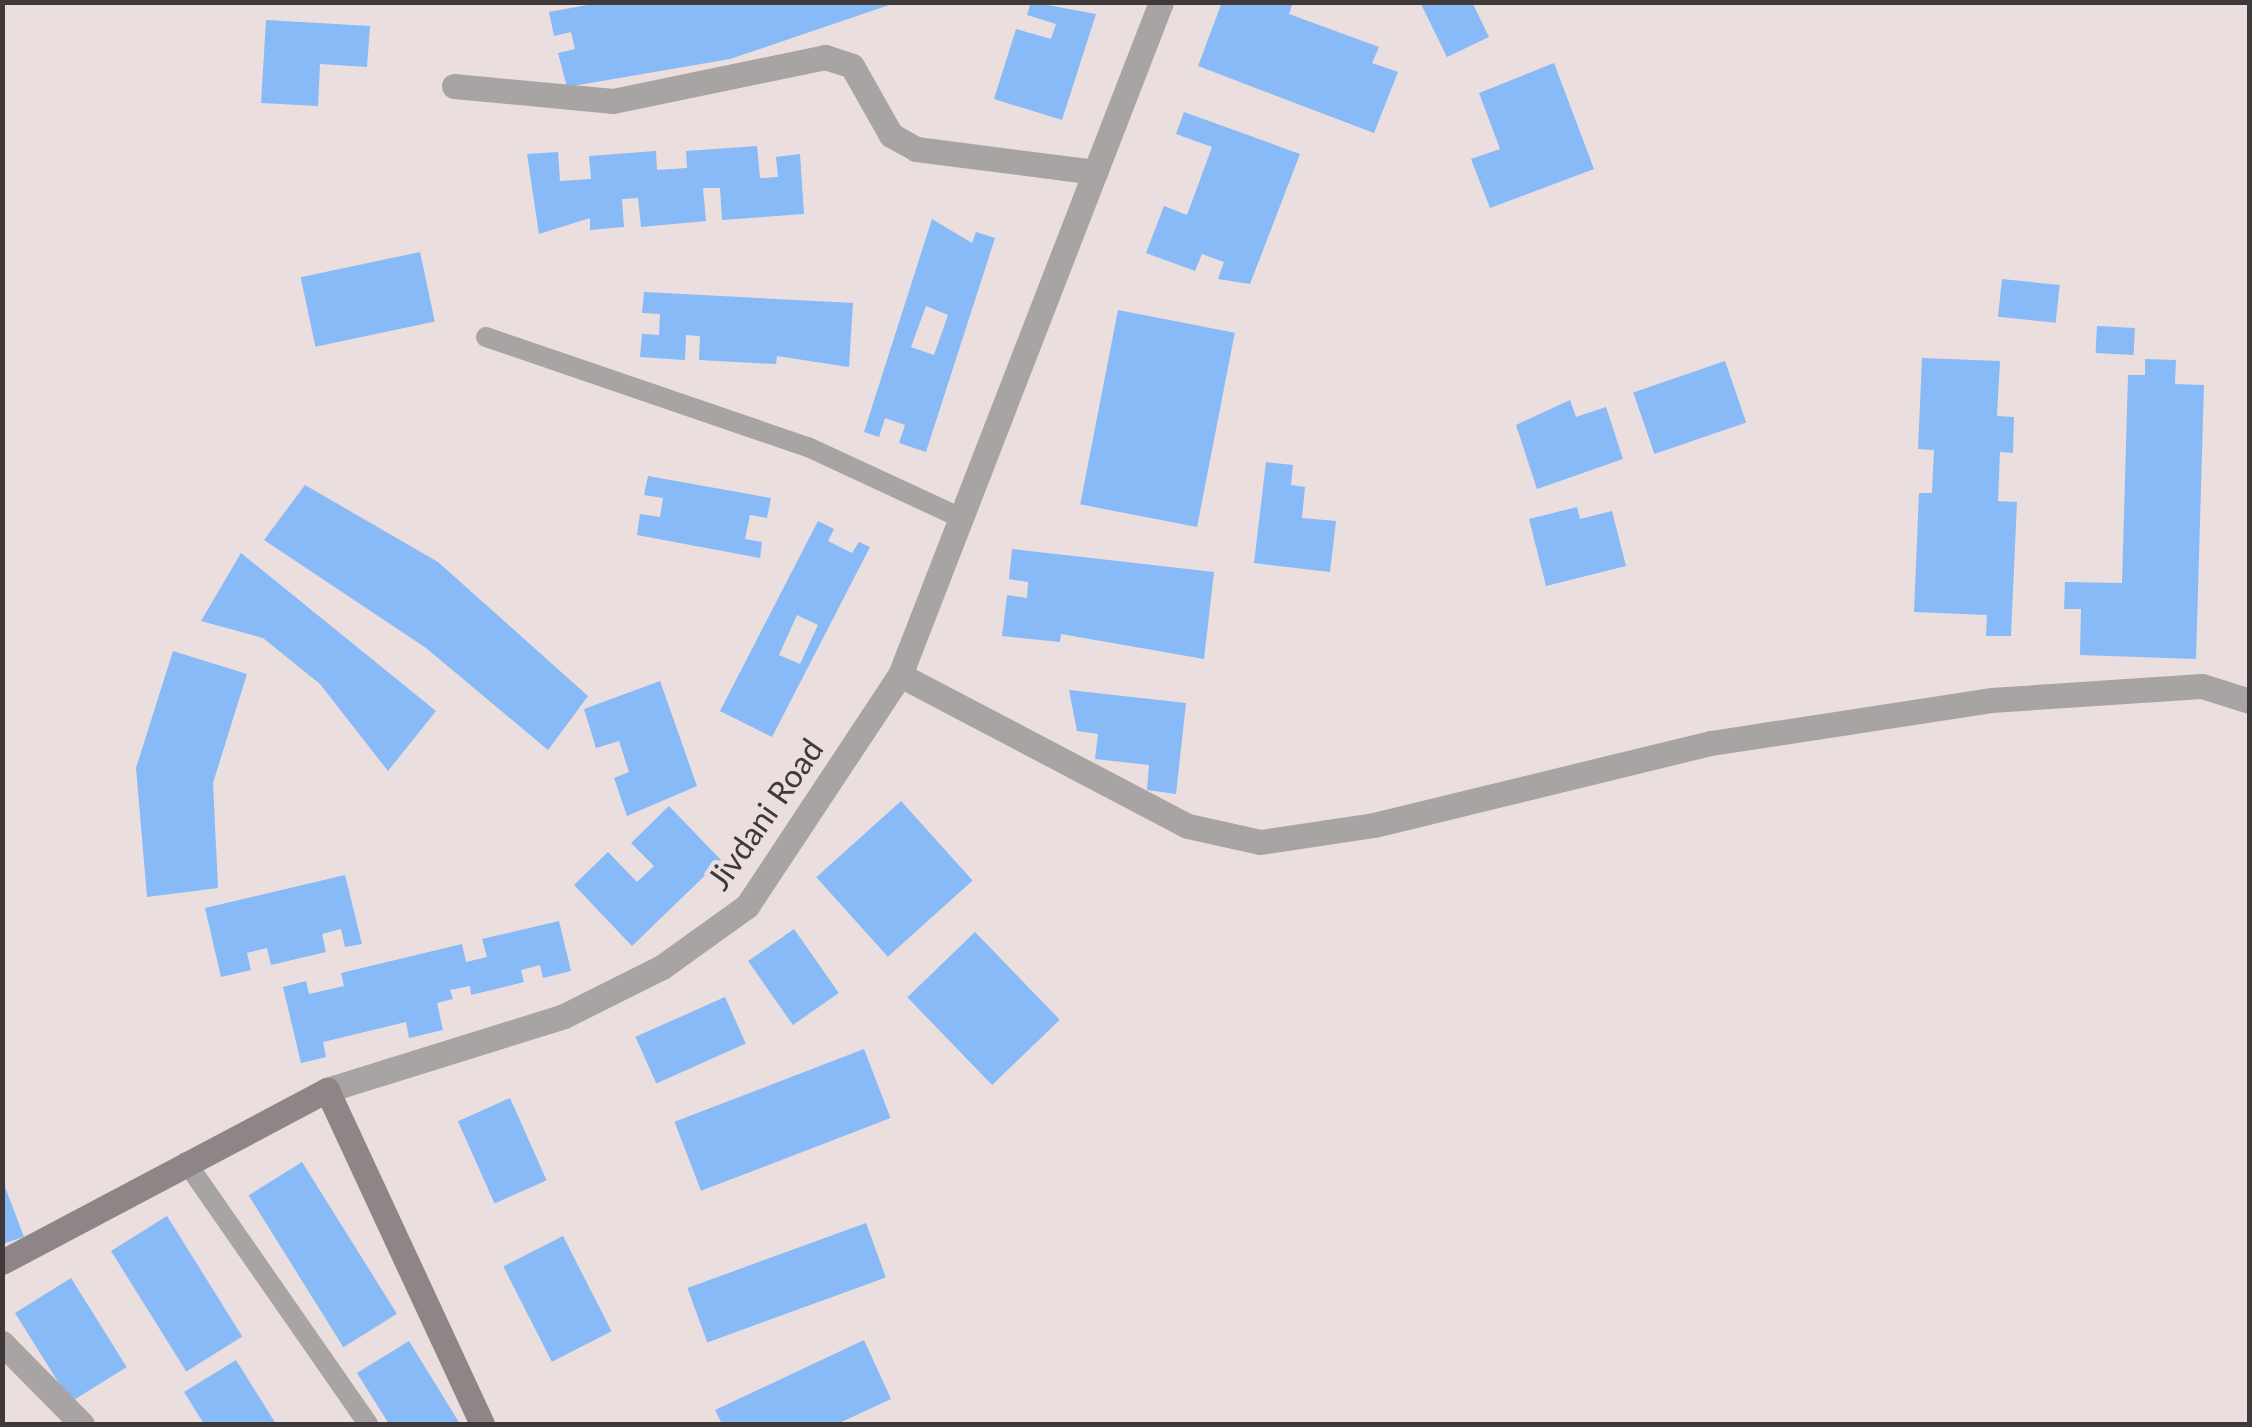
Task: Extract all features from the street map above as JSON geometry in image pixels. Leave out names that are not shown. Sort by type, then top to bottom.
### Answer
[{"type":"main road","name":"Jivdani Road","points":[[2,1262],[327,1090]]},
{"type":"main road","points":[[327,1090],[482,1424]]},
{"type":"street","name":"Jivdani Road","points":[[327,1090],[564,1016],[662,967],[747,906],[900,675],[1161,2]]},
{"type":"street","points":[[454,86],[613,100],[826,57],[852,66],[891,135],[916,148],[1096,172]]},
{"type":"street","points":[[900,675],[1188,826],[1260,842],[1374,825],[1711,742],[1991,700],[2202,686],[2250,701]]},
{"type":"street","points":[[2,1343],[82,1424]]},
{"type":"lane","points":[[486,337],[808,448],[961,518]]},
{"type":"lane","points":[[186,1162],[368,1424]]},
{"type":"building","points":[[604,2],[895,3],[730,59],[567,87],[558,53],[575,49],[571,32],[554,36],[549,12]]},
{"type":"building","points":[[1031,2],[1096,14],[1062,120],[994,99],[1016,29],[1051,39],[1056,24],[1027,15]]},
{"type":"building","points":[[1222,2],[1293,2],[1289,14],[1379,47],[1372,63],[1398,72],[1374,133],[1198,66]]},
{"type":"building","points":[[1420,2],[1472,2],[1489,37],[1447,57]]},
{"type":"building","points":[[266,20],[370,26],[367,67],[320,64],[318,106],[261,103]]},
{"type":"building","points":[[1554,63],[1594,169],[1490,208],[1471,159],[1500,149],[1479,93]]},
{"type":"building","points":[[1184,112],[1300,154],[1250,284],[1218,279],[1224,262],[1202,254],[1195,271],[1146,253],[1164,206],[1187,215],[1212,147],[1176,134]]},
{"type":"building","points":[[757,146],[760,178],[778,177],[776,157],[800,154],[804,214],[722,220],[720,188],[703,188],[706,221],[641,227],[638,198],[622,199],[624,227],[590,230],[590,218],[539,234],[527,154],[558,152],[560,181],[591,179],[589,156],[656,151],[657,170],[687,168],[686,151]]},
{"type":"building","points":[[932,219],[972,243],[976,232],[995,238],[926,452],[899,443],[905,425],[885,418],[879,437],[864,432]],"holes":[[[926,306],[948,315],[934,355],[911,347]]]},
{"type":"building","points":[[420,252],[435,321],[315,347],[301,277]]},
{"type":"building","points":[[2002,279],[2060,285],[2056,323],[1998,317]]},
{"type":"building","points":[[644,292],[853,303],[849,367],[777,356],[776,364],[699,360],[700,336],[686,335],[685,360],[640,357],[642,334],[659,335],[660,314],[642,313]]},
{"type":"building","points":[[1118,310],[1235,333],[1197,527],[1080,504]]},
{"type":"building","points":[[2097,326],[2135,328],[2134,355],[2096,353]]},
{"type":"building","points":[[1922,358],[2000,361],[1997,416],[2014,417],[2013,453],[2000,452],[1998,501],[2017,502],[2011,636],[1986,636],[1987,615],[1914,612],[1919,493],[1932,493],[1934,450],[1918,449]]},
{"type":"building","points":[[2145,359],[2176,360],[2175,384],[2204,385],[2196,659],[2080,655],[2081,609],[2064,609],[2065,582],[2122,583],[2128,375],[2145,375]]},
{"type":"building","points":[[1725,361],[1746,422],[1654,454],[1633,393]]},
{"type":"building","points":[[1570,400],[1576,417],[1606,407],[1623,459],[1537,489],[1516,425]]},
{"type":"building","points":[[1266,462],[1293,465],[1291,485],[1305,487],[1302,518],[1336,521],[1330,572],[1254,563]]},
{"type":"building","points":[[648,476],[771,498],[767,518],[750,515],[745,539],[762,542],[760,558],[637,535],[640,514],[660,517],[663,498],[644,495]]},
{"type":"building","points":[[305,485],[438,562],[588,696],[548,750],[426,648],[264,540]]},
{"type":"building","points":[[1577,507],[1580,519],[1612,511],[1626,566],[1546,586],[1529,519]]},
{"type":"building","points":[[818,521],[834,529],[828,541],[852,553],[859,542],[870,547],[772,737],[720,711]],"holes":[[[797,615],[818,625],[800,664],[779,655]]]},
{"type":"building","points":[[1012,549],[1214,572],[1204,659],[1061,634],[1060,642],[1002,636],[1007,595],[1027,598],[1028,582],[1009,579]]},
{"type":"building","points":[[241,553],[436,711],[388,771],[320,684],[263,638],[201,621]]},
{"type":"building","points":[[173,651],[247,674],[213,783],[218,888],[147,897],[136,768]]},
{"type":"building","points":[[660,681],[697,786],[627,816],[614,778],[629,772],[619,741],[596,748],[584,709]]},
{"type":"building","points":[[1069,690],[1186,703],[1176,794],[1147,790],[1149,765],[1095,759],[1098,734],[1077,731]]},
{"type":"building","points":[[901,801],[973,881],[888,957],[816,877]]},
{"type":"building","points":[[669,806],[721,860],[632,946],[574,885],[608,852],[637,882],[654,866],[631,843]]},
{"type":"building","points":[[345,875],[362,944],[345,947],[341,929],[322,934],[326,952],[271,965],[267,948],[247,953],[251,970],[221,977],[205,908]]},
{"type":"building","points":[[559,921],[571,971],[543,978],[540,965],[521,970],[524,982],[471,995],[470,986],[450,990],[453,999],[437,1003],[443,1030],[409,1038],[406,1022],[323,1042],[326,1057],[301,1063],[283,987],[306,981],[309,994],[344,986],[341,973],[462,944],[466,962],[487,957],[482,939]]},
{"type":"building","points":[[794,929],[839,993],[793,1025],[748,961]]},
{"type":"building","points":[[975,932],[1060,1020],[992,1085],[907,997]]},
{"type":"building","points":[[725,997],[746,1044],[656,1083],[635,1037]]},
{"type":"building","points":[[864,1049],[891,1118],[701,1191],[674,1122]]},
{"type":"building","points":[[510,1098],[547,1180],[495,1203],[458,1121]]},
{"type":"building","points":[[302,1162],[397,1314],[343,1347],[249,1195]]},
{"type":"building","points":[[2,1179],[24,1237],[2,1244]]},
{"type":"building","points":[[167,1216],[242,1336],[186,1371],[111,1251]]},
{"type":"building","points":[[866,1223],[886,1278],[707,1342],[687,1288]]},
{"type":"building","points":[[563,1236],[612,1331],[552,1362],[503,1266]]},
{"type":"building","points":[[71,1278],[127,1367],[71,1402],[15,1313]]},
{"type":"building","points":[[864,1340],[891,1399],[837,1424],[722,1424],[715,1410]]},
{"type":"building","points":[[409,1341],[460,1424],[389,1424],[357,1373]]},
{"type":"building","points":[[236,1360],[276,1424],[204,1424],[184,1392]]}]
